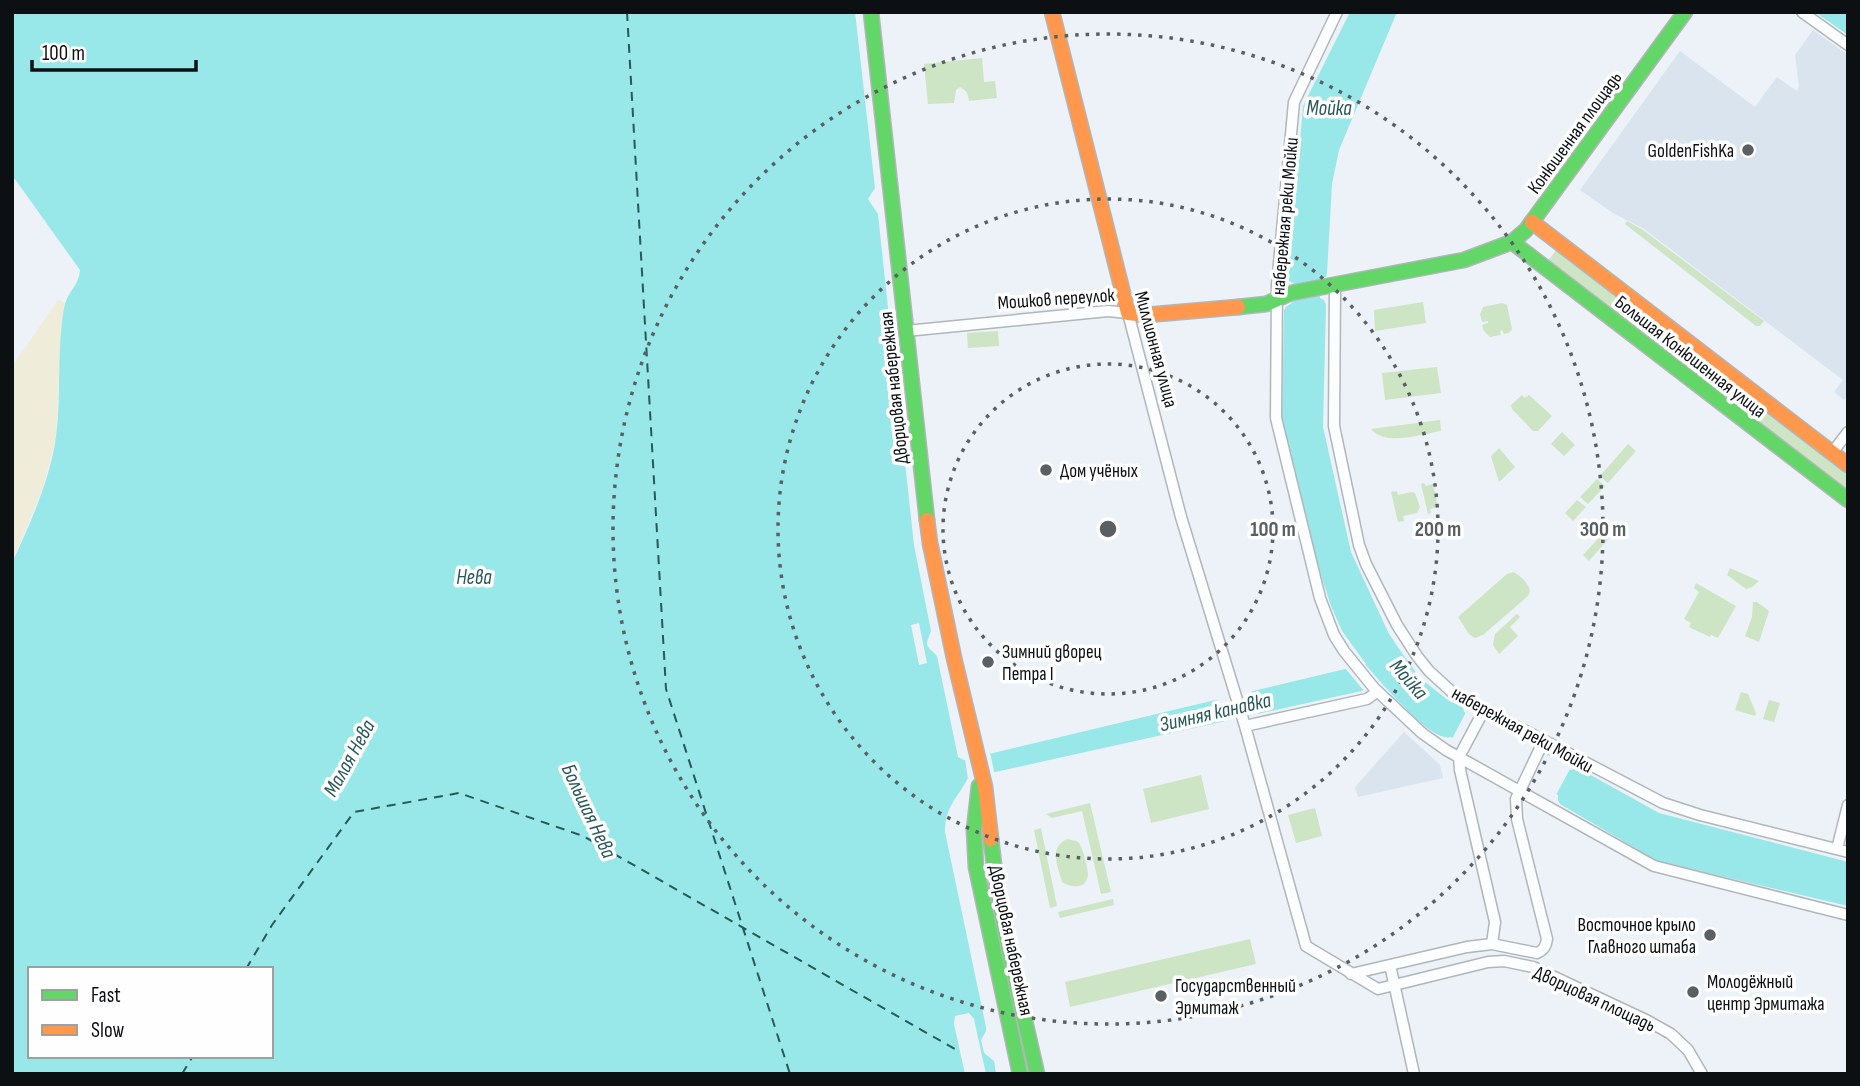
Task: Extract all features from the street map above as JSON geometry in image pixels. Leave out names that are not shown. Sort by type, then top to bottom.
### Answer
[{"type":"main road","name":"Дворцовая набережная","points":[[871,12],[930,542],[985,787],[993,862],[1037,1074]]},
{"type":"main road","name":"Миллионная улица","points":[[1052,12],[1128,313]]},
{"type":"main road","name":"Конюшенная площадь","points":[[1328,287],[1479,256],[1512,242],[1526,230],[1685,12]]},
{"type":"main road","name":"Большая Конюшенная улица","points":[[1532,222],[1848,465]]},
{"type":"main road","points":[[1542,265],[1536,252],[1541,243],[1550,239],[1559,243]]},
{"type":"main road","name":"Большая Конюшенная улица","points":[[1512,242],[1848,500]]},
{"type":"main road","name":"Мошков переулок","points":[[1128,313],[1146,315],[1266,304],[1291,293],[1328,287]]},
{"type":"main road","name":"Дворцовая набережная","points":[[982,778],[978,788],[974,830],[976,867],[1020,1074]]},
{"type":"street","name":"набережная реки Мойки","points":[[1338,12],[1294,102],[1276,299],[1276,418],[1320,598],[1334,635],[1355,666],[1376,690]]},
{"type":"street","points":[[1802,12],[1848,45]]},
{"type":"street","name":"набережная реки Мойки","points":[[1328,287],[1334,426],[1359,545],[1397,625],[1422,664],[1453,693],[1482,714],[1544,740],[1613,779],[1663,803],[1700,816],[1842,851]]},
{"type":"street","name":"Мошков переулок","points":[[906,331],[1108,311],[1128,313]]},
{"type":"street","name":"Миллионная улица","points":[[1128,313],[1181,517],[1243,722]]},
{"type":"street","points":[[1832,453],[1848,432]]},
{"type":"street","points":[[1394,985],[1378,989],[1306,946],[1243,722],[1367,699],[1376,690],[1422,733],[1459,757],[1654,866],[1848,915]]},
{"type":"street","points":[[1482,714],[1459,757],[1495,922],[1492,944]]},
{"type":"street","points":[[1351,974],[1467,947],[1492,944],[1537,953],[1543,950],[1546,939],[1517,819],[1516,799],[1544,740]]},
{"type":"street","points":[[1842,851],[1848,805]]},
{"type":"street","name":"Дворцовая площадь","points":[[1394,985],[1488,962],[1504,961],[1525,965],[1553,975],[1671,1034],[1688,1050],[1702,1074]]},
{"type":"street","points":[[1390,965],[1414,1074]]},
{"type":"shaded area","points":[[1813,30],[1848,55],[1848,395],[1844,400],[1834,392],[1843,380],[1644,229],[1613,213],[1580,190],[1680,51],[1755,107],[1777,77],[1797,91],[1799,86],[1795,55]]},
{"type":"shaded area","points":[[1404,732],[1440,765],[1443,778],[1358,797],[1355,787]]},
{"type":"green space","points":[[982,58],[984,82],[995,81],[997,98],[969,101],[967,92],[960,87],[956,90],[954,103],[928,104],[924,64]]},
{"type":"green space","points":[[1627,221],[1643,230],[1764,321],[1760,326],[1756,326],[1625,224]]},
{"type":"green space","points":[[1557,249],[1848,473],[1848,493],[1548,261]]},
{"type":"green space","points":[[1423,302],[1426,323],[1375,331],[1374,310]]},
{"type":"green space","points":[[1502,303],[1507,305],[1512,329],[1509,333],[1504,334],[1502,330],[1501,335],[1490,337],[1482,325],[1488,321],[1482,322],[1480,314],[1483,307]]},
{"type":"green space","points":[[998,331],[999,346],[968,348],[967,333]]},
{"type":"green space","points":[[1437,367],[1441,393],[1385,400],[1382,373]]},
{"type":"green space","points":[[1522,395],[1525,398],[1529,395],[1552,416],[1538,431],[1533,431],[1512,409],[1511,405]]},
{"type":"green space","points":[[1440,420],[1441,431],[1404,438],[1385,437],[1371,429]]},
{"type":"green space","points":[[1562,432],[1575,445],[1564,456],[1551,444]]},
{"type":"green space","points":[[1628,444],[1636,451],[1608,483],[1600,476]]},
{"type":"green space","points":[[1499,448],[1515,467],[1499,482],[1491,456]]},
{"type":"green space","points":[[1597,479],[1605,486],[1588,504],[1580,497]]},
{"type":"green space","points":[[1421,484],[1426,486],[1433,484],[1438,507],[1430,509],[1431,513],[1428,514]]},
{"type":"green space","points":[[1397,491],[1398,495],[1415,493],[1420,507],[1417,513],[1403,516],[1404,521],[1398,522],[1391,492]]},
{"type":"green space","points":[[1577,500],[1586,507],[1573,521],[1565,513]]},
{"type":"green space","points":[[1614,521],[1620,526],[1589,561],[1583,555]]},
{"type":"green space","points":[[1730,568],[1759,581],[1746,589],[1727,575]]},
{"type":"green space","points":[[1513,572],[1528,585],[1528,596],[1483,635],[1475,638],[1469,634],[1458,617],[1507,574]]},
{"type":"green space","points":[[1696,583],[1736,606],[1718,638],[1689,627],[1691,623],[1684,619],[1699,592],[1694,588]]},
{"type":"green space","points":[[1753,602],[1769,611],[1759,642],[1745,636],[1752,617]]},
{"type":"green space","points":[[1517,614],[1520,617],[1510,627],[1518,636],[1499,654],[1493,645],[1495,634]]},
{"type":"green space","points":[[1741,692],[1748,694],[1755,716],[1735,710]]},
{"type":"green space","points":[[1769,700],[1780,703],[1774,722],[1763,719]]},
{"type":"green space","points":[[1201,775],[1209,809],[1151,823],[1143,789]]},
{"type":"green space","points":[[1090,803],[1111,892],[1101,894],[1082,811],[1052,818],[1046,814]]},
{"type":"green space","points":[[1315,808],[1322,836],[1296,843],[1288,815]]},
{"type":"green space","points":[[1041,828],[1057,906],[1050,908],[1034,830]]},
{"type":"green space","points":[[1067,839],[1078,842],[1086,862],[1088,874],[1082,885],[1070,886],[1062,882],[1056,853],[1061,843]]},
{"type":"green space","points":[[1113,899],[1114,905],[1060,918],[1058,912]]},
{"type":"green space","points":[[1250,939],[1256,964],[1070,1007],[1065,982]]},
{"type":"sand","points":[[58,300],[66,303],[56,439],[43,487],[12,563],[12,367]]},
{"type":"water","name":"Нева","points":[[12,12],[855,12],[875,188],[868,199],[878,214],[899,411],[892,420],[893,428],[902,435],[914,545],[931,631],[927,645],[937,656],[958,757],[964,760],[1366,664],[1342,631],[1331,606],[1289,454],[1282,419],[1284,310],[1292,303],[1293,283],[1288,278],[1303,106],[1350,12],[1397,12],[1339,150],[1332,184],[1327,273],[1326,277],[1320,278],[1320,298],[1326,305],[1323,427],[1351,552],[1389,634],[1420,678],[1449,701],[1463,707],[1464,712],[1571,770],[1578,768],[1659,813],[1848,862],[1848,906],[1657,861],[1560,804],[1558,795],[1451,737],[1435,733],[1384,686],[968,778],[949,809],[945,832],[986,1027],[981,1040],[984,1053],[994,1061],[996,1074],[12,1074],[12,563],[38,502],[53,453],[58,420],[62,320],[65,304],[78,280],[80,270],[12,175]]},
{"type":"water","points":[[1815,12],[1847,12],[1848,35]]},
{"type":"pier","points":[[919,623],[927,663],[919,665],[911,625]]},
{"type":"pier","points":[[1365,664],[1384,686],[1364,691],[1345,668]]},
{"type":"pier","points":[[1251,690],[1258,714],[1224,722],[1217,698]]},
{"type":"pier","points":[[1466,712],[1570,769],[1556,795],[1452,739]]},
{"type":"pier","points":[[990,752],[995,776],[968,779],[965,759]]},
{"type":"pier","points":[[969,1013],[974,1019],[986,1074],[965,1074],[954,1024],[955,1016]]},
{"type":"ferry route","points":[[627,12],[666,689],[790,1074]]},
{"type":"ferry route","points":[[247,967],[272,925],[354,812],[459,793],[583,836],[960,1052]]},
{"type":"ferry route","points":[[182,1074],[192,1058]]},
{"type":"traffic: fast","points":[[871,12],[927,520]]},
{"type":"traffic: fast","points":[[1238,307],[1266,304],[1291,293],[1464,260],[1512,242],[1526,230],[1685,12]]},
{"type":"traffic: fast","points":[[1512,242],[1848,500]]},
{"type":"traffic: fast","points":[[979,786],[974,830],[976,867],[1020,1074]]},
{"type":"traffic: fast","points":[[991,839],[1005,927],[1037,1074]]},
{"type":"traffic: slow","points":[[1052,12],[1128,313],[1146,315],[1238,307]]},
{"type":"traffic: slow","points":[[1532,222],[1848,465]]},
{"type":"traffic: slow","points":[[927,520],[954,658],[985,787],[991,839]]},
{"type":"place","name":"GoldenFishKa","points":[[1748,150]]},
{"type":"place","name":"Дом учёных","points":[[1046,470]]},
{"type":"place","name":"Зимний дворец Петра I","points":[[988,662]]},
{"type":"place","name":"Восточное крыло Главного штаба","points":[[1710,935]]},
{"type":"place","name":"Молодёжный центр Эрмитажа","points":[[1693,992]]},
{"type":"place","name":"Государственный Эрмитаж","points":[[1161,996]]},
{"type":"water label","name":"Мойка","points":[[1329,108]]},
{"type":"water label","name":"Мойка","points":[[1409,679]]},
{"type":"water label","name":"Зимняя канавка","points":[[1215,712]]},
{"type":"water label","name":"Малая Нева","points":[[349,758]]},
{"type":"water label","name":"Большая Нева","points":[[589,811]]}]
